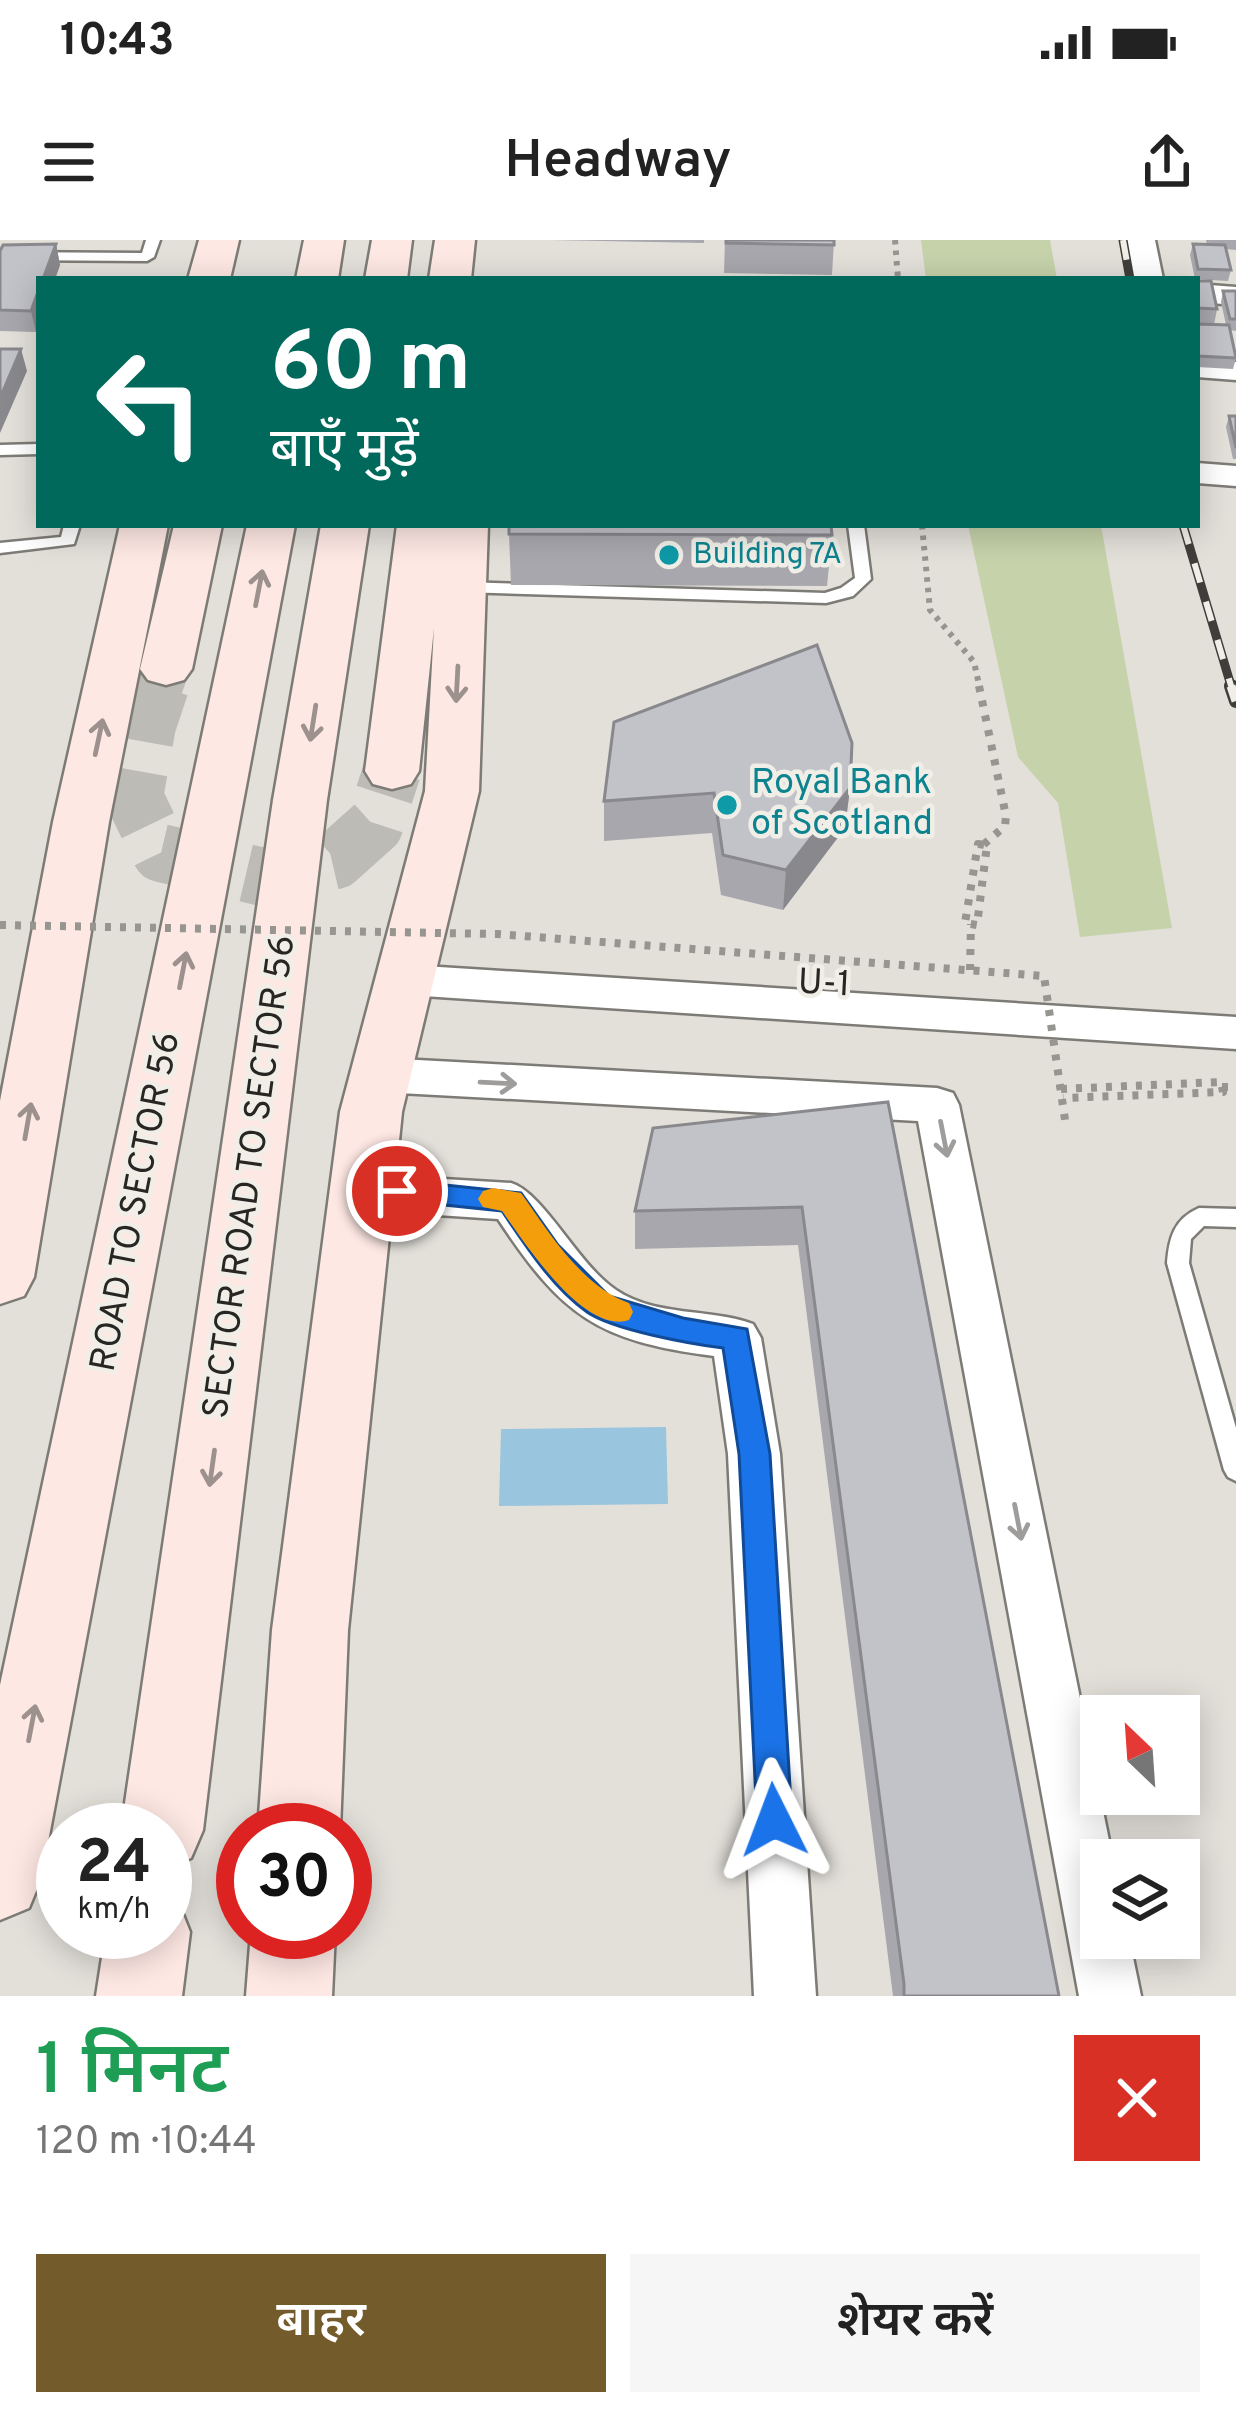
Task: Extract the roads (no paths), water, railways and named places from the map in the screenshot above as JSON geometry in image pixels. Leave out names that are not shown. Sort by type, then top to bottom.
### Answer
[{"type":"street","points":[[209,276],[219,240]]},
{"type":"street","points":[[318,276],[324,240]]},
{"type":"street","points":[[386,276],[392,240]]},
{"type":"street","points":[[450,276],[455,240]]},
{"type":"street","points":[[488,276],[492,240]]},
{"type":"street","points":[[1141,240],[1147,276]]},
{"type":"street","points":[[1200,293],[1236,296]]},
{"type":"street","points":[[1200,368],[1236,371]]},
{"type":"street","points":[[2,1256],[81,822],[143,528]]},
{"type":"street","points":[[166,669],[197,528]]},
{"type":"street","name":"ROAD TO SECTOR 56","points":[[0,1879],[270,528]]},
{"type":"street","name":"SECTOR ROAD TO SECTOR 56","points":[[166,1803],[300,800],[345,528]]},
{"type":"street","points":[[392,771],[422,528]]},
{"type":"street","points":[[300,1803],[310,1630],[371,1112],[452,791],[464,528]]},
{"type":"street","name":"U-1","points":[[410,971],[1235,1030]]},
{"type":"street","points":[[381,1076],[937,1105],[1110,1996]]},
{"type":"street","points":[[361,1192],[511,1201],[548,1253],[599,1305],[683,1330],[736,1338],[754,1454],[785,1996]]},
{"type":"street","points":[[139,1996],[144,1959]]},
{"type":"street","points":[[289,1996],[291,1959]]},
{"type":"lane","points":[[142,276],[153,240]]},
{"type":"lane","points":[[0,256],[147,257]]},
{"type":"lane","points":[[0,450],[36,449]]},
{"type":"lane","points":[[0,548],[68,541],[71,528]]},
{"type":"lane","points":[[462,587],[826,598],[847,592],[862,579],[856,528]]},
{"type":"lane","points":[[1236,1218],[1199,1217],[1180,1236],[1178,1263],[1236,1470]]},
{"type":"water","points":[[666,1427],[668,1504],[499,1506],[501,1429]]},
{"type":"tunnel","points":[[159,689],[166,669]]},
{"type":"tunnel","points":[[159,689],[134,797],[161,853],[263,877],[336,860],[374,826],[392,771]]},
{"type":"railway","points":[[1123,240],[1129,276]]},
{"type":"railway","points":[[1184,528],[1232,689]]},
{"type":"railway","points":[[1232,689],[1236,701]]},
{"type":"place","name":"Building 7A","points":[[669,555]]},
{"type":"place","name":"Royal Bank of Scotland","points":[[727,805]]}]
